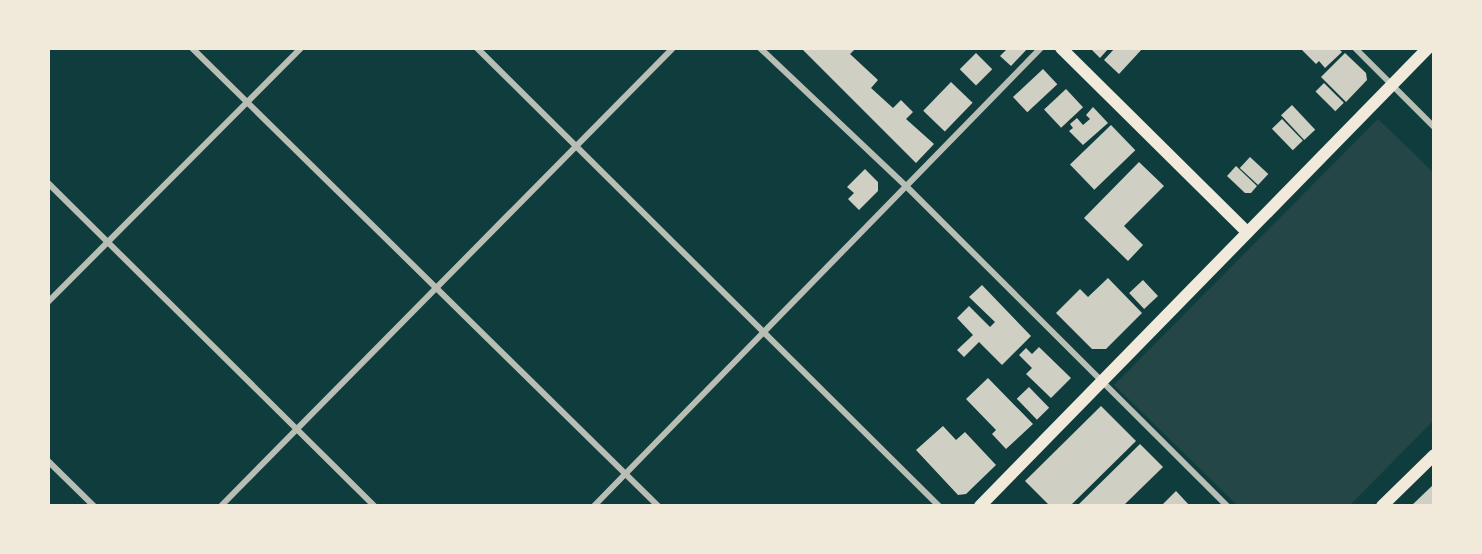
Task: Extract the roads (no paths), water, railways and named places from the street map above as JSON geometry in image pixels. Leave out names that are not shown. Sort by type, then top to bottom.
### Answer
[{"type":"main road","points":[[1061,48],[1247,232]]},
{"type":"main road","points":[[980,506],[1428,48]]},
{"type":"main road","points":[[1382,506],[1434,456]]},
{"type":"street","points":[[192,48],[658,506]]},
{"type":"street","points":[[48,302],[301,48]]},
{"type":"street","points":[[477,48],[576,149],[939,506]]},
{"type":"street","points":[[222,506],[435,286],[576,149],[673,48]]},
{"type":"street","points":[[760,48],[905,185],[1227,506]]},
{"type":"street","points":[[594,506],[1041,48]]},
{"type":"street","points":[[1355,48],[1434,128]]},
{"type":"street","points":[[48,183],[374,506]]},
{"type":"street","points":[[48,461],[94,506]]}]
